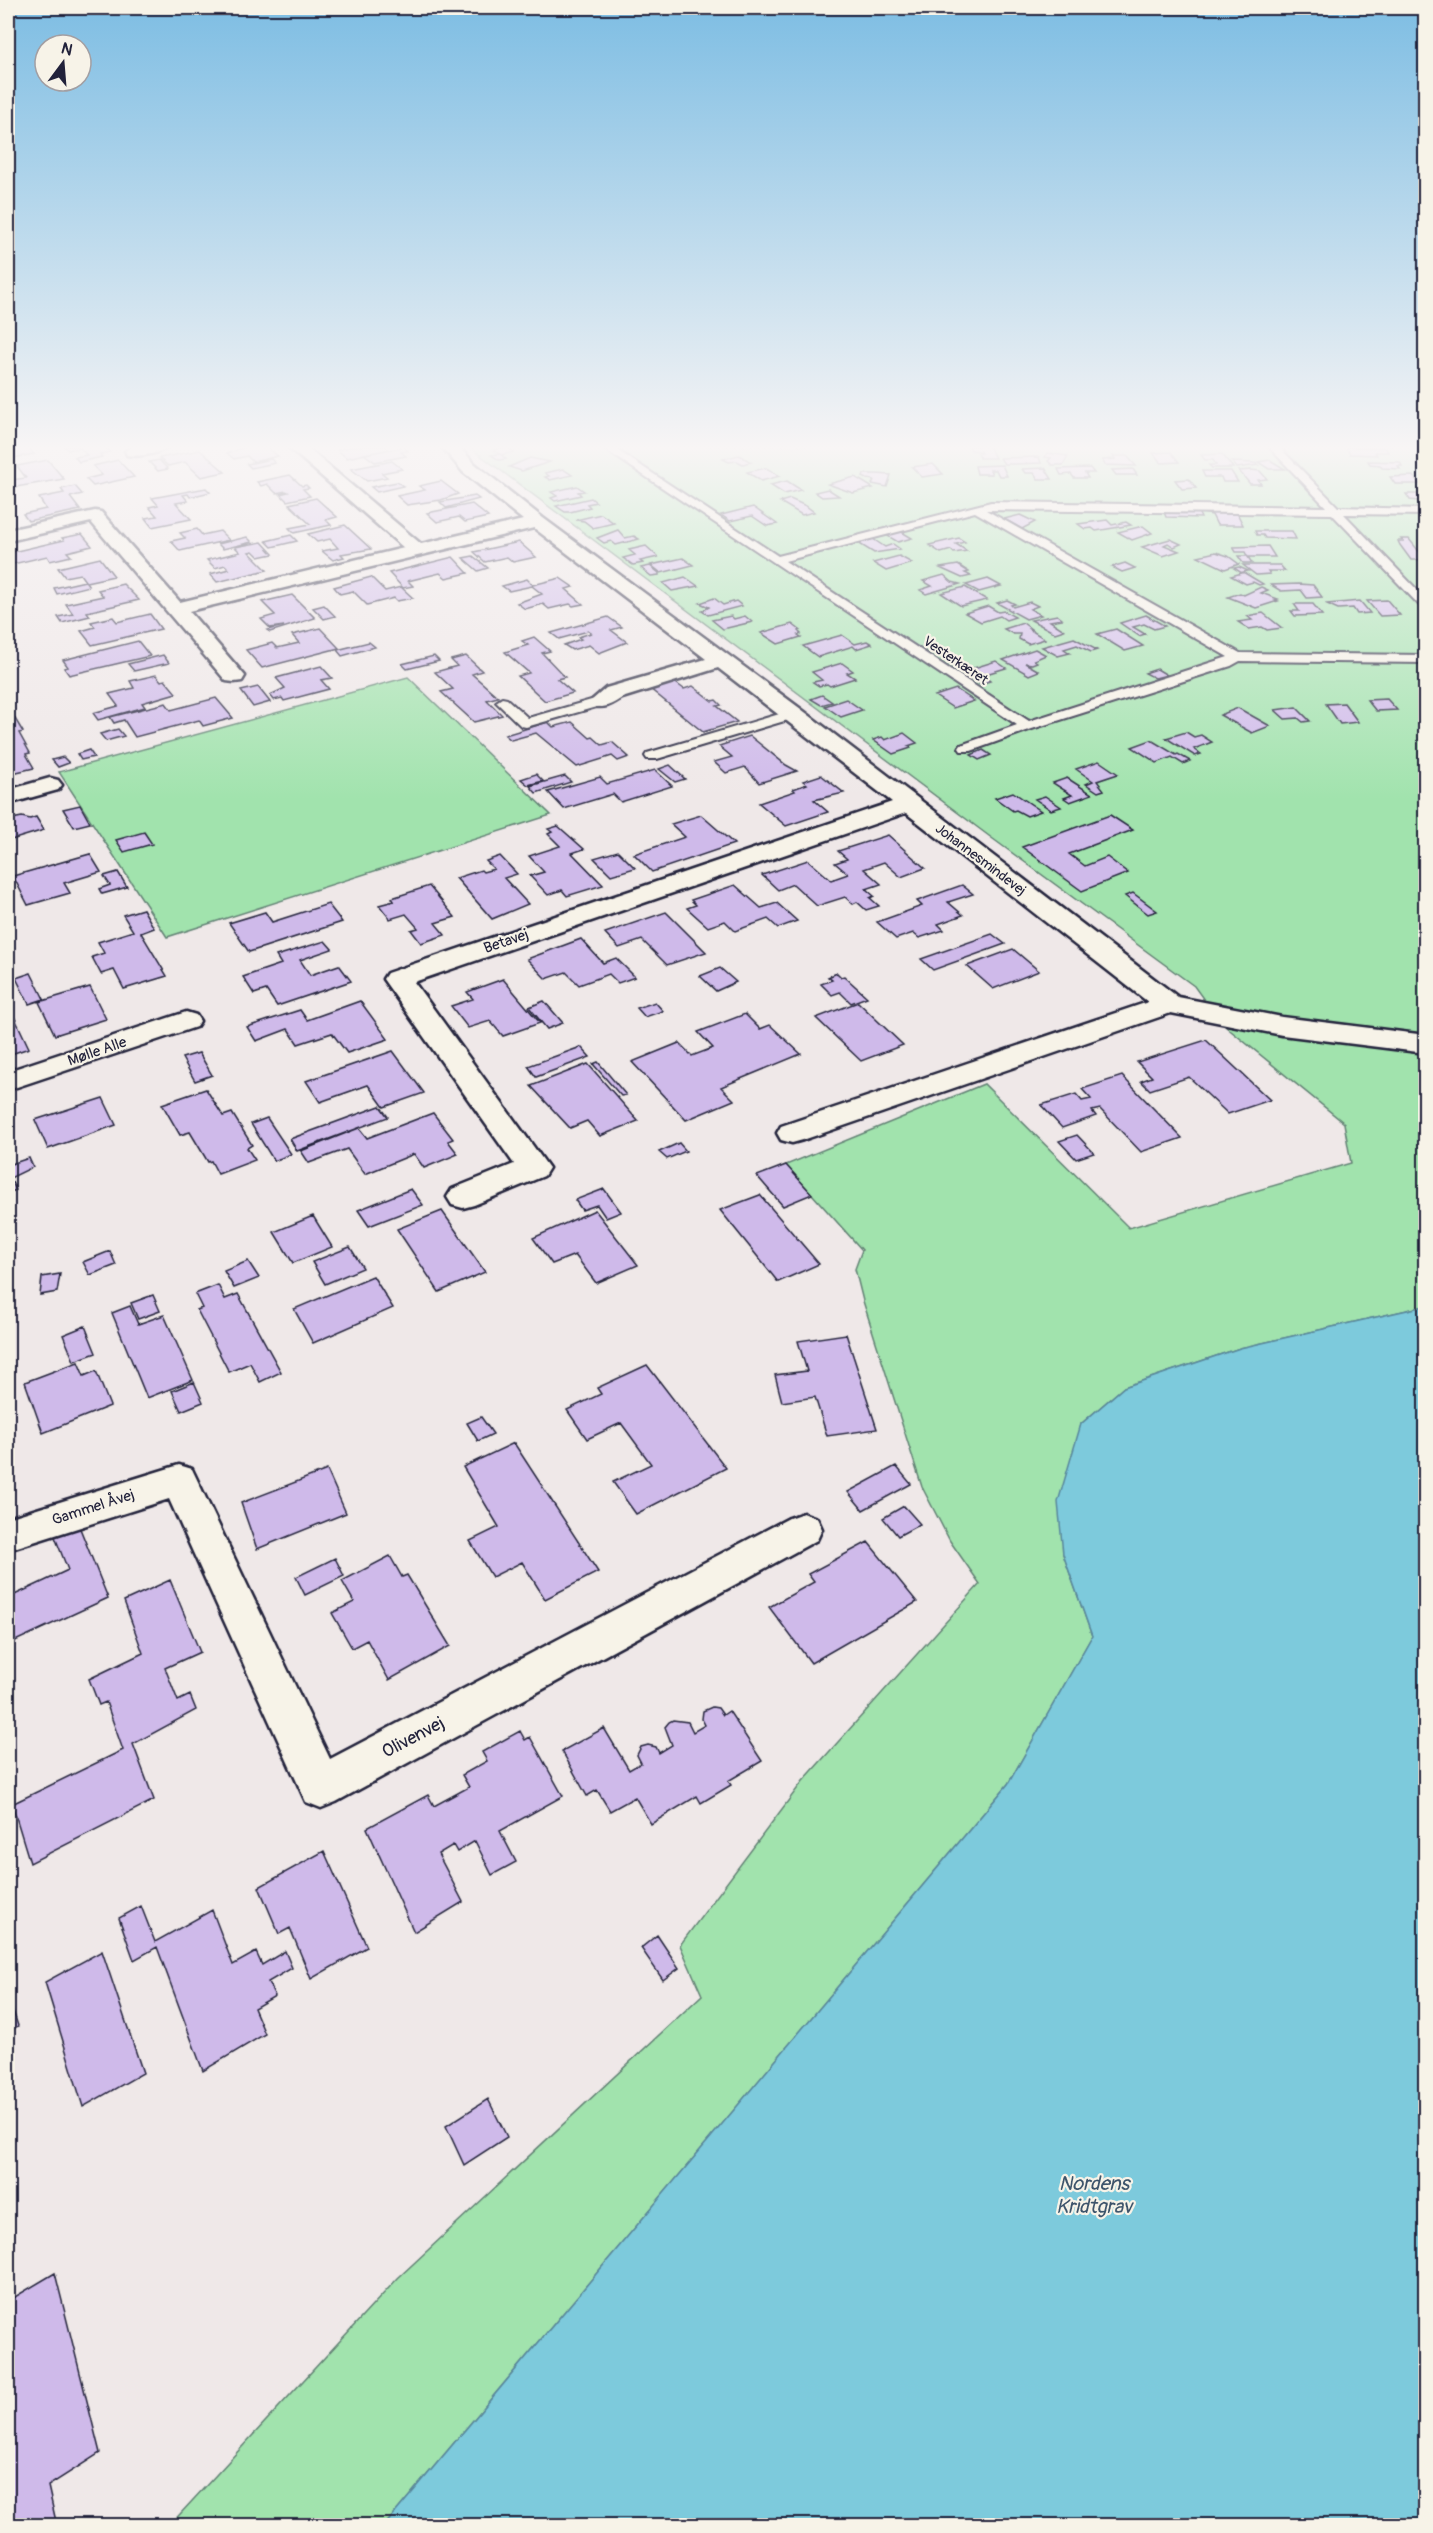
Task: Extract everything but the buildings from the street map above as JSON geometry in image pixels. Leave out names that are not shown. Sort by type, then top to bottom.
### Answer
[{"type":"street","points":[[136,564],[234,676]]},
{"type":"street","points":[[174,609],[359,564]]},
{"type":"street","name":"Johannesmindevej","points":[[593,564],[793,714],[1169,1004],[1282,1026],[1425,1044]]},
{"type":"street","points":[[602,701],[614,693],[720,661]]},
{"type":"street","points":[[8,796],[50,785]]},
{"type":"street","name":"Betavej","points":[[463,1197],[533,1168],[397,979],[909,804]]},
{"type":"street","name":"Johannesmindevej","points":[[792,1133],[1169,1004]]},
{"type":"street","name":"Mølle Alle","points":[[8,1081],[186,1021]]},
{"type":"street","name":"Olivenvej","points":[[179,1480],[321,1787],[803,1529]]},
{"type":"street","name":"Gammel Åvej","points":[[8,1534],[179,1480]]},
{"type":"lane","name":"Vesterkæret","points":[[786,564],[1027,726]]},
{"type":"lane","points":[[1074,564],[1238,657],[1425,659]]},
{"type":"lane","points":[[1386,564],[1425,606]]},
{"type":"lane","points":[[966,748],[1027,726],[1227,663],[1238,657]]},
{"type":"lane","points":[[502,702],[526,723],[602,701]]},
{"type":"lane","points":[[652,756],[793,714]]},
{"type":"green space","points":[[626,564],[1425,564],[1425,1306],[1240,1348],[1124,1387],[1081,1424],[1063,1554],[1092,1636],[1008,1784],[385,2525],[169,2526],[398,2278],[702,1995],[680,1945],[803,1781],[980,1584],[950,1541],[922,1487],[863,1301],[855,1269],[862,1250],[786,1165],[984,1084],[1129,1228],[1351,1163],[1344,1123],[1220,1022],[1194,986]]},
{"type":"green space","points":[[408,677],[551,815],[167,937],[59,772]]},
{"type":"water","name":"Nordens Kridtgrav","points":[[1425,1306],[1425,2525],[385,2525],[1008,1784],[1092,1636],[1063,1554],[1058,1502],[1081,1424],[1124,1387],[1240,1348]]}]
